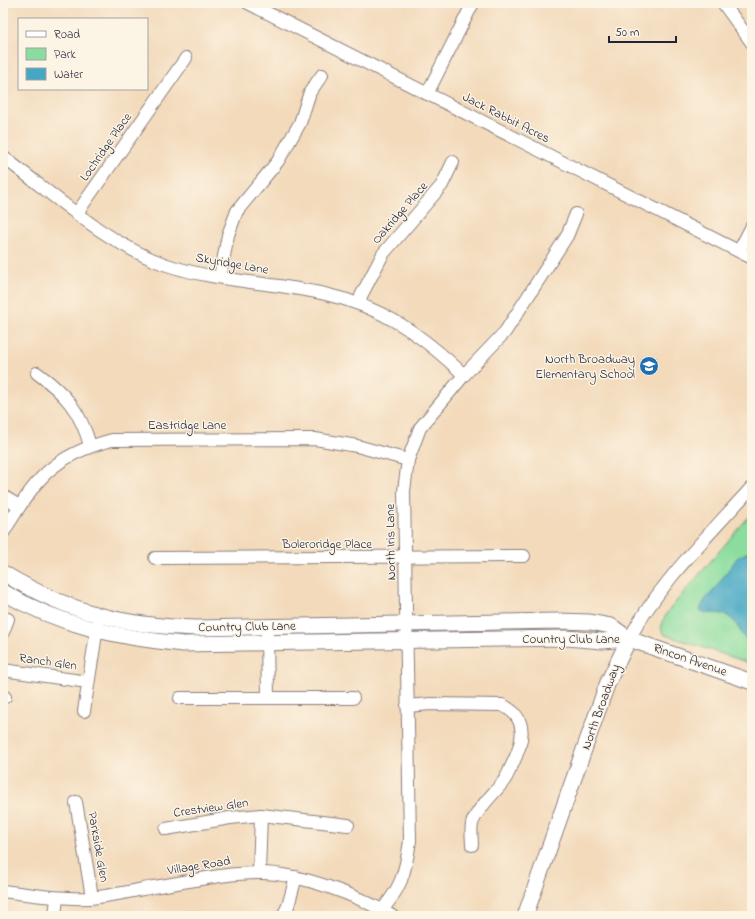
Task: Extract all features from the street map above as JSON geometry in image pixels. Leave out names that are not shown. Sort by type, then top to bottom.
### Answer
[{"type":"main road","name":"Country Club Lane","points":[[3,573],[25,586],[64,604],[100,616],[132,623],[161,627],[590,622],[611,626],[629,639]]},
{"type":"main road","name":"Country Club Lane","points":[[3,592],[48,615],[96,631],[138,640],[182,644],[567,638],[602,641],[629,639]]},
{"type":"main road","name":"Rincon Avenue","points":[[629,639],[752,682]]},
{"type":"main road","name":"North Broadway","points":[[525,916],[608,682],[629,639]]},
{"type":"street","name":"Jack Rabbit Acres","points":[[248,3],[752,258]]},
{"type":"street","points":[[427,94],[473,3]]},
{"type":"street","points":[[723,3],[752,43]]},
{"type":"street","name":"Lochridge Place","points":[[77,213],[186,58]]},
{"type":"street","points":[[220,277],[228,235],[237,211],[278,161],[300,123],[310,92],[322,75]]},
{"type":"street","name":"Skyridge Lane","points":[[3,157],[110,237],[146,256],[187,270],[220,277],[325,294],[360,304],[399,322],[438,350],[464,375]]},
{"type":"street","name":"Oakridge Place","points":[[360,304],[361,296],[383,254],[442,185],[453,162]]},
{"type":"street","name":"North Iris Lane","points":[[384,914],[406,871],[410,841],[404,491],[408,460],[420,428],[464,375],[505,332],[567,236],[576,214]]},
{"type":"street","points":[[739,251],[752,226]]},
{"type":"street","points":[[37,373],[56,387],[73,404],[84,426],[90,445]]},
{"type":"street","name":"Eastridge Lane","points":[[3,533],[19,506],[35,484],[54,465],[72,453],[90,445],[112,440],[315,439],[357,446],[408,460]]},
{"type":"street","name":"North Broadway","points":[[629,639],[640,617],[680,568],[752,487]]},
{"type":"street","points":[[3,496],[19,506]]},
{"type":"street","name":"Boleroridge Place","points":[[155,558],[406,558],[524,556]]},
{"type":"street","name":"Ranch Glen","points":[[84,711],[96,631],[100,616]]},
{"type":"street","points":[[3,632],[8,619]]},
{"type":"street","points":[[267,626],[268,698]]},
{"type":"street","name":"Ranch Glen","points":[[3,670],[88,682]]},
{"type":"street","points":[[180,698],[353,698]]},
{"type":"street","points":[[407,706],[431,704],[502,705],[511,710],[520,720],[522,732],[519,752],[504,780],[479,808],[472,823],[472,845]]},
{"type":"street","name":"Parkside Glen","points":[[76,802],[92,898]]},
{"type":"street","name":"Crestview Glen","points":[[166,829],[230,818],[260,815],[348,825]]},
{"type":"street","name":"Crestview Glen","points":[[259,872],[260,815]]},
{"type":"street","name":"Village Road","points":[[3,891],[56,898],[92,898],[227,875],[259,872],[296,876],[321,884],[384,914]]},
{"type":"street","points":[[283,916],[288,906],[296,876]]},
{"type":"street","points":[[55,916],[56,898]]},
{"type":"green space","points":[[752,513],[752,664],[665,635],[662,631],[661,624],[668,611]]},
{"type":"water","points":[[752,550],[752,618],[747,627],[752,640],[748,642],[734,621],[728,616],[706,613],[700,610],[704,601],[714,590],[737,558]]},
{"type":"place","name":"North Broadway Elementary School","points":[[649,366]]}]
